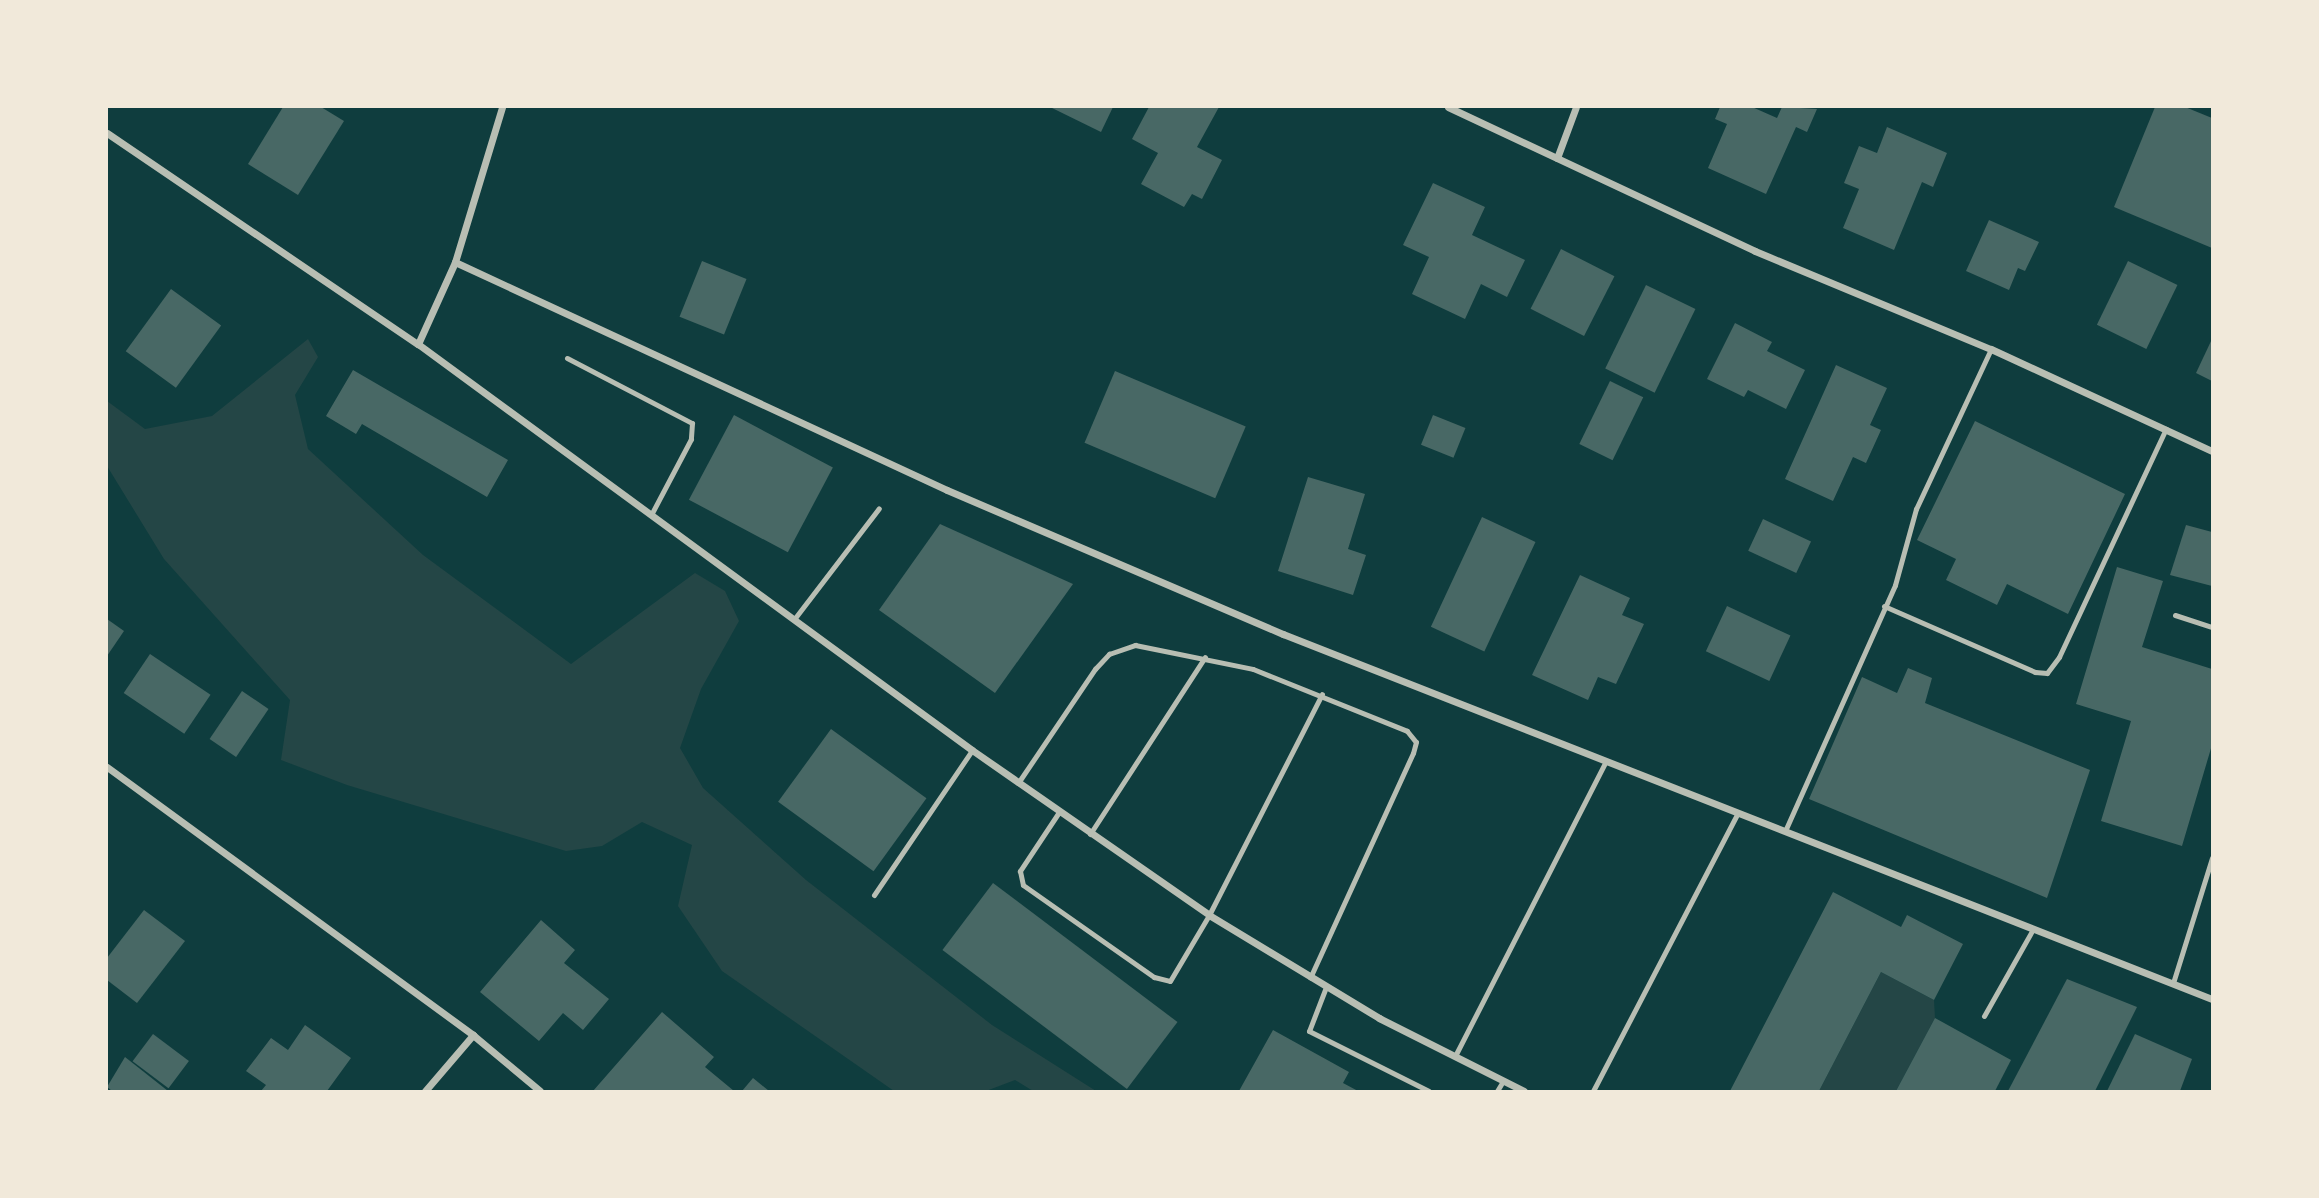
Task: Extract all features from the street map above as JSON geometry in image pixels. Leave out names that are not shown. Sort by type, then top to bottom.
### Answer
[{"type":"street","points":[[418,344],[454,262],[502,107]]},
{"type":"street","points":[[1448,107],[1755,251],[1991,349],[2212,451]]},
{"type":"street","points":[[1557,158],[1576,107]]},
{"type":"street","points":[[107,133],[418,344],[972,750],[1209,915],[1326,987],[1524,1091]]},
{"type":"street","points":[[454,262],[947,490],[1283,634],[2212,999]]},
{"type":"street","points":[[107,767],[473,1035],[540,1091]]},
{"type":"street","points":[[425,1091],[473,1035]]},
{"type":"lane","points":[[1785,831],[1884,606],[1916,509],[1991,349]]},
{"type":"lane","points":[[567,358],[691,423],[691,439],[652,513]]},
{"type":"lane","points":[[1884,606],[2035,673],[2047,673],[2059,657],[2166,429]]},
{"type":"lane","points":[[795,618],[879,508]]},
{"type":"lane","points":[[2175,615],[2212,627]]},
{"type":"lane","points":[[1018,783],[1109,653],[1135,645],[1205,657],[1322,694],[1407,731],[1416,742],[1310,978]]},
{"type":"lane","points":[[1090,834],[1205,657]]},
{"type":"lane","points":[[1059,812],[1024,864],[1019,878],[1143,969],[1170,981],[1209,915],[1322,694]]},
{"type":"lane","points":[[874,895],[972,750]]},
{"type":"lane","points":[[1455,1056],[1606,761]]},
{"type":"lane","points":[[1593,1091],[1738,813]]},
{"type":"lane","points":[[2173,983],[2212,858]]},
{"type":"lane","points":[[1984,1016],[2033,929]]},
{"type":"lane","points":[[1326,987],[1309,1031],[1429,1091]]},
{"type":"lane","points":[[1497,1091],[1503,1080]]},
{"type":"shaded area","points":[[308,339],[318,357],[295,395],[308,449],[423,555],[571,664],[695,573],[725,591],[739,621],[701,689],[680,748],[703,788],[806,880],[992,1025],[1096,1091],[1033,1091],[1015,1080],[986,1091],[894,1091],[722,971],[678,906],[692,845],[642,822],[602,846],[566,851],[347,785],[281,760],[290,700],[164,559],[107,466],[107,401],[145,429],[212,416]]},
{"type":"shaded area","points":[[1881,972],[1934,1000],[1935,1018],[1896,1091],[1819,1091]]},
{"type":"building","points":[[283,107],[321,107],[344,121],[298,195],[248,164]]},
{"type":"building","points":[[1050,107],[1113,107],[1101,132]]},
{"type":"building","points":[[1149,107],[1219,107],[1197,147],[1222,160],[1202,199],[1192,194],[1184,207],[1141,184],[1158,153],[1132,139]]},
{"type":"building","points":[[1720,107],[1752,107],[1777,118],[1782,107],[1817,109],[1807,132],[1796,127],[1766,194],[1708,168],[1727,124],[1715,119]]},
{"type":"building","points":[[2155,107],[2185,107],[2212,118],[2212,248],[2114,207]]},
{"type":"building","points":[[1887,127],[1947,153],[1933,187],[1922,182],[1894,250],[1843,228],[1859,189],[1844,183],[1859,146],[1877,153]]},
{"type":"building","points":[[1433,183],[1485,207],[1472,235],[1525,260],[1507,297],[1481,284],[1465,319],[1412,294],[1429,257],[1403,245]]},
{"type":"building","points":[[1989,220],[2039,242],[2025,271],[2018,268],[2009,290],[1966,271]]},
{"type":"building","points":[[1561,249],[1614,276],[1584,336],[1531,309]]},
{"type":"building","points":[[702,261],[747,279],[724,335],[680,317]]},
{"type":"building","points":[[2128,261],[2177,285],[2146,349],[2097,325]]},
{"type":"building","points":[[1646,285],[1695,309],[1655,393],[1605,369]]},
{"type":"building","points":[[171,289],[221,325],[176,388],[126,351]]},
{"type":"building","points":[[1735,323],[1772,342],[1767,351],[1805,370],[1786,409],[1748,390],[1744,397],[1707,379]]},
{"type":"building","points":[[2212,339],[2212,381],[2196,373]]},
{"type":"building","points":[[1836,365],[1887,388],[1870,425],[1881,430],[1866,463],[1853,457],[1833,501],[1785,479]]},
{"type":"building","points":[[353,370],[508,460],[487,497],[362,424],[356,434],[326,416]]},
{"type":"building","points":[[1115,371],[1246,426],[1215,498],[1085,443]]},
{"type":"building","points":[[1610,381],[1643,397],[1613,460],[1579,444]]},
{"type":"building","points":[[734,415],[833,468],[788,552],[689,500]]},
{"type":"building","points":[[1433,415],[1465,428],[1453,458],[1421,445]]},
{"type":"building","points":[[1975,421],[2125,494],[2068,614],[2007,584],[1997,605],[1946,580],[1956,559],[1917,540]]},
{"type":"building","points":[[1308,477],[1365,494],[1348,549],[1366,555],[1353,595],[1278,571]]},
{"type":"building","points":[[1482,517],[1535,542],[1484,652],[1431,627]]},
{"type":"building","points":[[1763,519],[1811,541],[1796,573],[1748,551]]},
{"type":"building","points":[[940,524],[1073,584],[995,693],[879,610]]},
{"type":"building","points":[[2186,525],[2212,532],[2212,586],[2170,575]]},
{"type":"building","points":[[2117,567],[2163,581],[2142,647],[2212,669],[2212,745],[2182,846],[2101,821],[2131,721],[2076,704]]},
{"type":"building","points":[[1580,575],[1630,598],[1622,615],[1644,624],[1616,684],[1598,677],[1588,700],[1532,675]]},
{"type":"building","points":[[1727,606],[1790,636],[1769,681],[1706,651]]},
{"type":"building","points":[[107,619],[124,631],[107,656]]},
{"type":"building","points":[[150,654],[211,695],[184,734],[124,693]]},
{"type":"building","points":[[1908,668],[1932,678],[1925,703],[2090,770],[2047,898],[1809,799],[1862,677],[1897,693]]},
{"type":"building","points":[[242,691],[269,709],[236,757],[210,739]]},
{"type":"building","points":[[831,729],[926,798],[874,871],[778,802]]},
{"type":"building","points":[[993,883],[1177,1022],[1127,1089],[942,950]]},
{"type":"building","points":[[1833,892],[1901,927],[1907,915],[1963,944],[1934,1000],[1881,972],[1819,1091],[1730,1091]]},
{"type":"building","points":[[144,910],[185,941],[137,1003],[107,980],[107,958]]},
{"type":"building","points":[[541,920],[575,950],[564,963],[609,999],[583,1030],[563,1013],[539,1041],[480,992]]},
{"type":"building","points":[[2067,979],[2137,1007],[2095,1091],[2008,1091]]},
{"type":"building","points":[[662,1012],[714,1057],[705,1067],[734,1091],[593,1091]]},
{"type":"building","points":[[1935,1018],[2011,1060],[1995,1091],[1896,1091]]},
{"type":"building","points":[[305,1025],[351,1058],[327,1091],[261,1091],[266,1085],[246,1071],[271,1038],[288,1050]]},
{"type":"building","points":[[1273,1030],[1349,1072],[1343,1083],[1358,1091],[1239,1091]]},
{"type":"building","points":[[153,1034],[189,1061],[168,1088],[133,1061]]},
{"type":"building","points":[[2135,1034],[2192,1059],[2180,1091],[2107,1091]]},
{"type":"building","points":[[125,1057],[168,1091],[112,1091],[107,1087]]},
{"type":"building","points":[[753,1078],[769,1091],[742,1091]]}]
